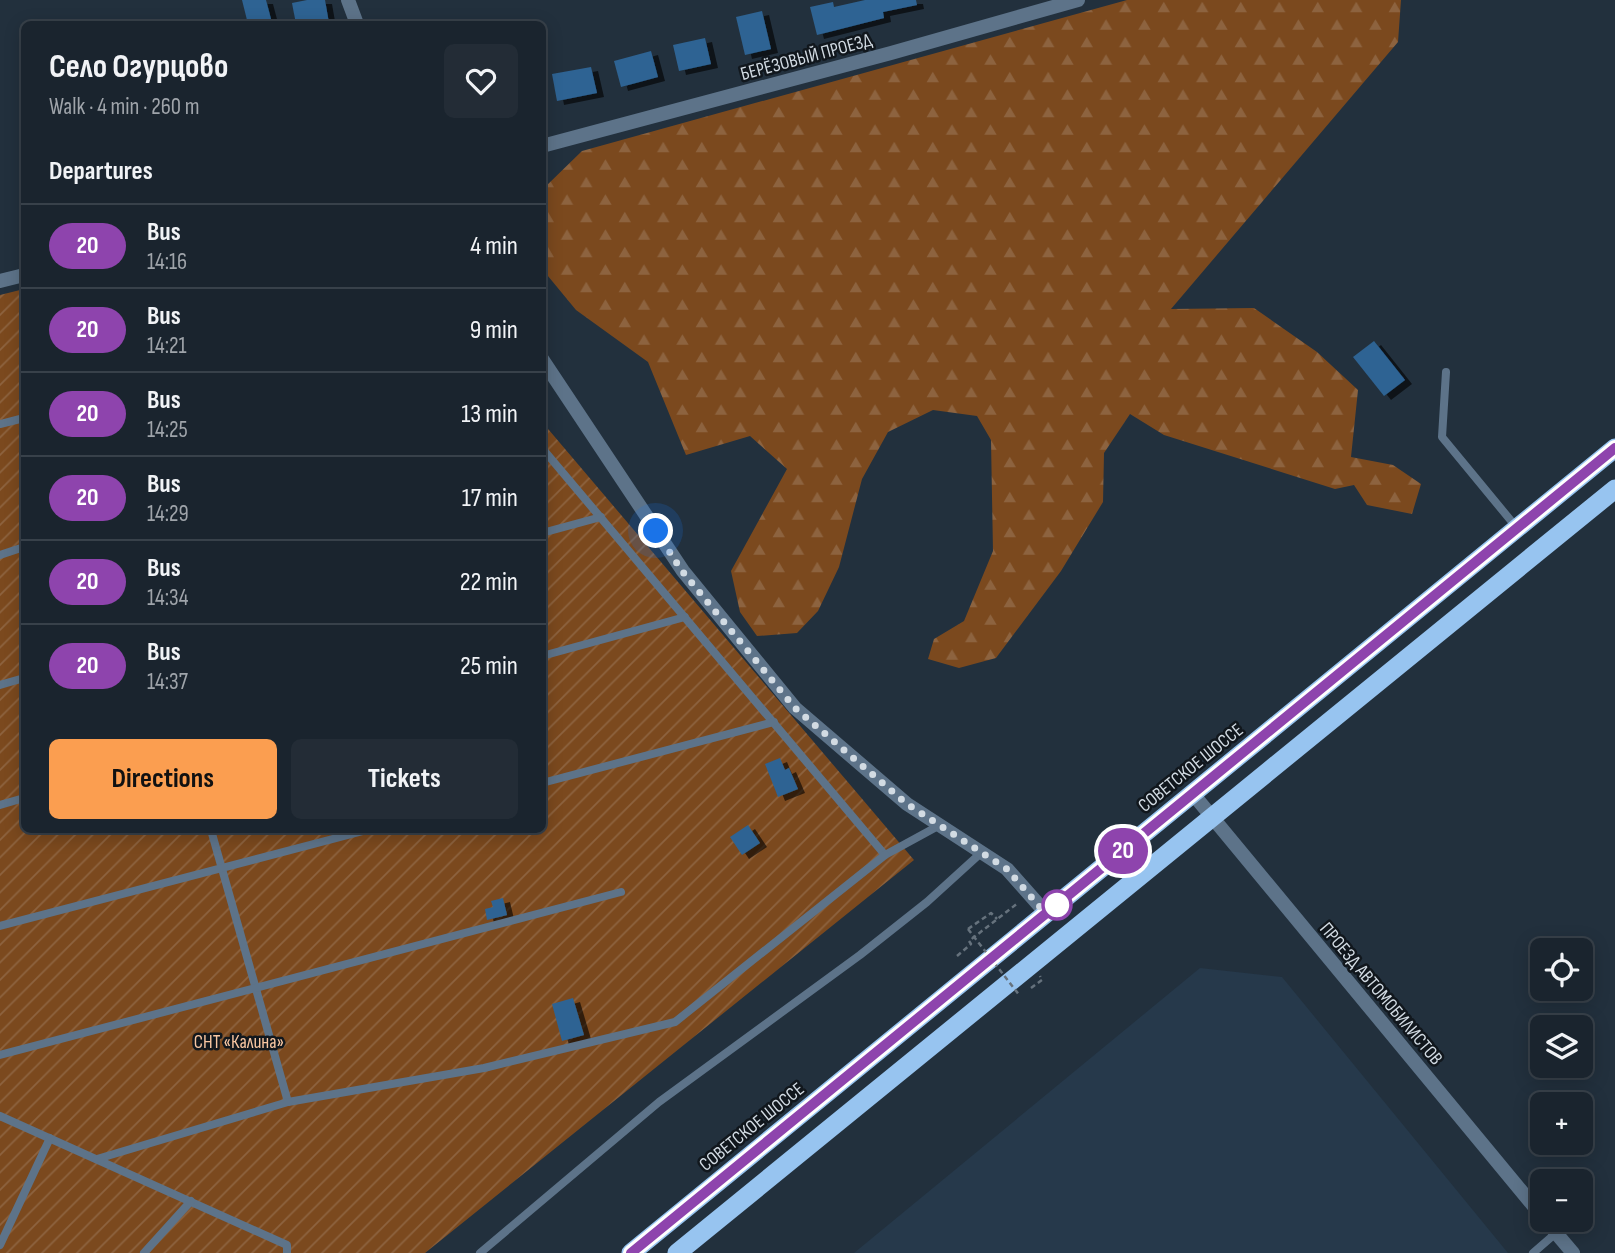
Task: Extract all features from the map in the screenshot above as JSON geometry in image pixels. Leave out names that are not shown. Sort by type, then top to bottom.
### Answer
[{"type":"highway","name":"СОВЕТСКОЕ ШОССЕ","points":[[631,1253],[1615,449]]},
{"type":"highway","points":[[677,1253],[1615,489]]},
{"type":"street","points":[[348,0],[356,21]]},
{"type":"street","name":"БЕРЁЗОВЫЙ ПРОЕЗД","points":[[546,145],[878,57],[1078,0]]},
{"type":"street","points":[[0,281],[21,276]]},
{"type":"street","points":[[546,365],[682,571],[795,708],[907,804],[1007,869],[1046,914]]},
{"type":"street","name":"ПРОЕЗД АВТОМОБИЛИСТОВ","points":[[1193,794],[1530,1201]]},
{"type":"street","points":[[1556,1233],[1573,1253]]},
{"type":"lane","points":[[1446,372],[1442,437],[1517,528]]},
{"type":"lane","points":[[0,424],[21,419]]},
{"type":"lane","points":[[546,453],[885,855]]},
{"type":"lane","points":[[546,532],[601,517]]},
{"type":"lane","points":[[0,555],[21,548]]},
{"type":"lane","points":[[546,655],[685,617]]},
{"type":"lane","points":[[0,685],[21,679]]},
{"type":"lane","points":[[546,782],[774,722]]},
{"type":"lane","points":[[0,805],[21,799]]},
{"type":"lane","points":[[97,1159],[288,1102],[484,1068],[675,1021],[885,855],[940,825]]},
{"type":"lane","points":[[212,833],[288,1102]]},
{"type":"lane","points":[[0,926],[355,833]]},
{"type":"lane","points":[[480,1253],[659,1102],[860,955],[927,902],[982,852]]},
{"type":"lane","points":[[0,1055],[621,892]]},
{"type":"lane","points":[[0,1116],[287,1245],[287,1253]]},
{"type":"lane","points":[[0,1245],[50,1138]]},
{"type":"lane","points":[[144,1253],[191,1202]]},
{"type":"lane","points":[[1533,1253],[1556,1233]]},
{"type":"path","points":[[957,956],[971,944],[969,941],[1022,897],[1018,881]]},
{"type":"path","points":[[998,919],[991,913],[968,929],[1020,996]]},
{"type":"shaded area","points":[[1200,968],[1282,977],[1508,1253],[854,1253]]},
{"type":"green space","points":[[1127,0],[1401,0],[1398,42],[1171,309],[1254,308],[1317,352],[1358,390],[1351,457],[1393,465],[1421,484],[1412,514],[1367,505],[1354,485],[1335,489],[1164,435],[1130,414],[1104,453],[1103,502],[1061,571],[996,658],[959,668],[928,659],[934,639],[964,621],[993,551],[991,440],[977,416],[933,410],[888,432],[862,479],[839,567],[818,611],[797,633],[757,636],[740,612],[731,571],[787,469],[750,436],[686,455],[648,362],[576,310],[546,274],[546,186],[582,151]]},
{"type":"green space","name":"СНТ «Калина»","points":[[21,290],[21,833],[546,833],[546,427],[914,860],[425,1253],[0,1253],[0,295]]},
{"type":"building","points":[[242,0],[266,0],[271,19],[247,21]]},
{"type":"building","points":[[325,0],[329,21],[295,21],[292,3]]},
{"type":"building","points":[[865,0],[916,0],[917,5],[883,12],[884,18],[817,35],[810,7],[833,2],[834,7]]},
{"type":"building","points":[[762,11],[771,49],[745,55],[736,17]]},
{"type":"building","points":[[705,38],[711,64],[679,71],[673,45]]},
{"type":"building","points":[[651,51],[658,77],[621,87],[614,61]]},
{"type":"building","points":[[591,67],[597,93],[557,101],[552,74]]},
{"type":"building","points":[[1374,341],[1405,380],[1384,396],[1353,357]]},
{"type":"building","points":[[780,758],[785,770],[789,768],[798,789],[778,797],[765,764]]},
{"type":"building","points":[[748,825],[760,843],[742,855],[730,837]]},
{"type":"building","points":[[503,898],[507,915],[487,920],[485,909],[493,907],[491,901]]},
{"type":"building","points":[[573,998],[584,1035],[562,1041],[552,1004]]},
{"type":"bus line","name":"20","points":[[631,1253],[1615,448]]},
{"type":"route","points":[[656,531],[682,571],[795,708],[907,804],[1007,869],[1046,914],[1057,905]]}]
